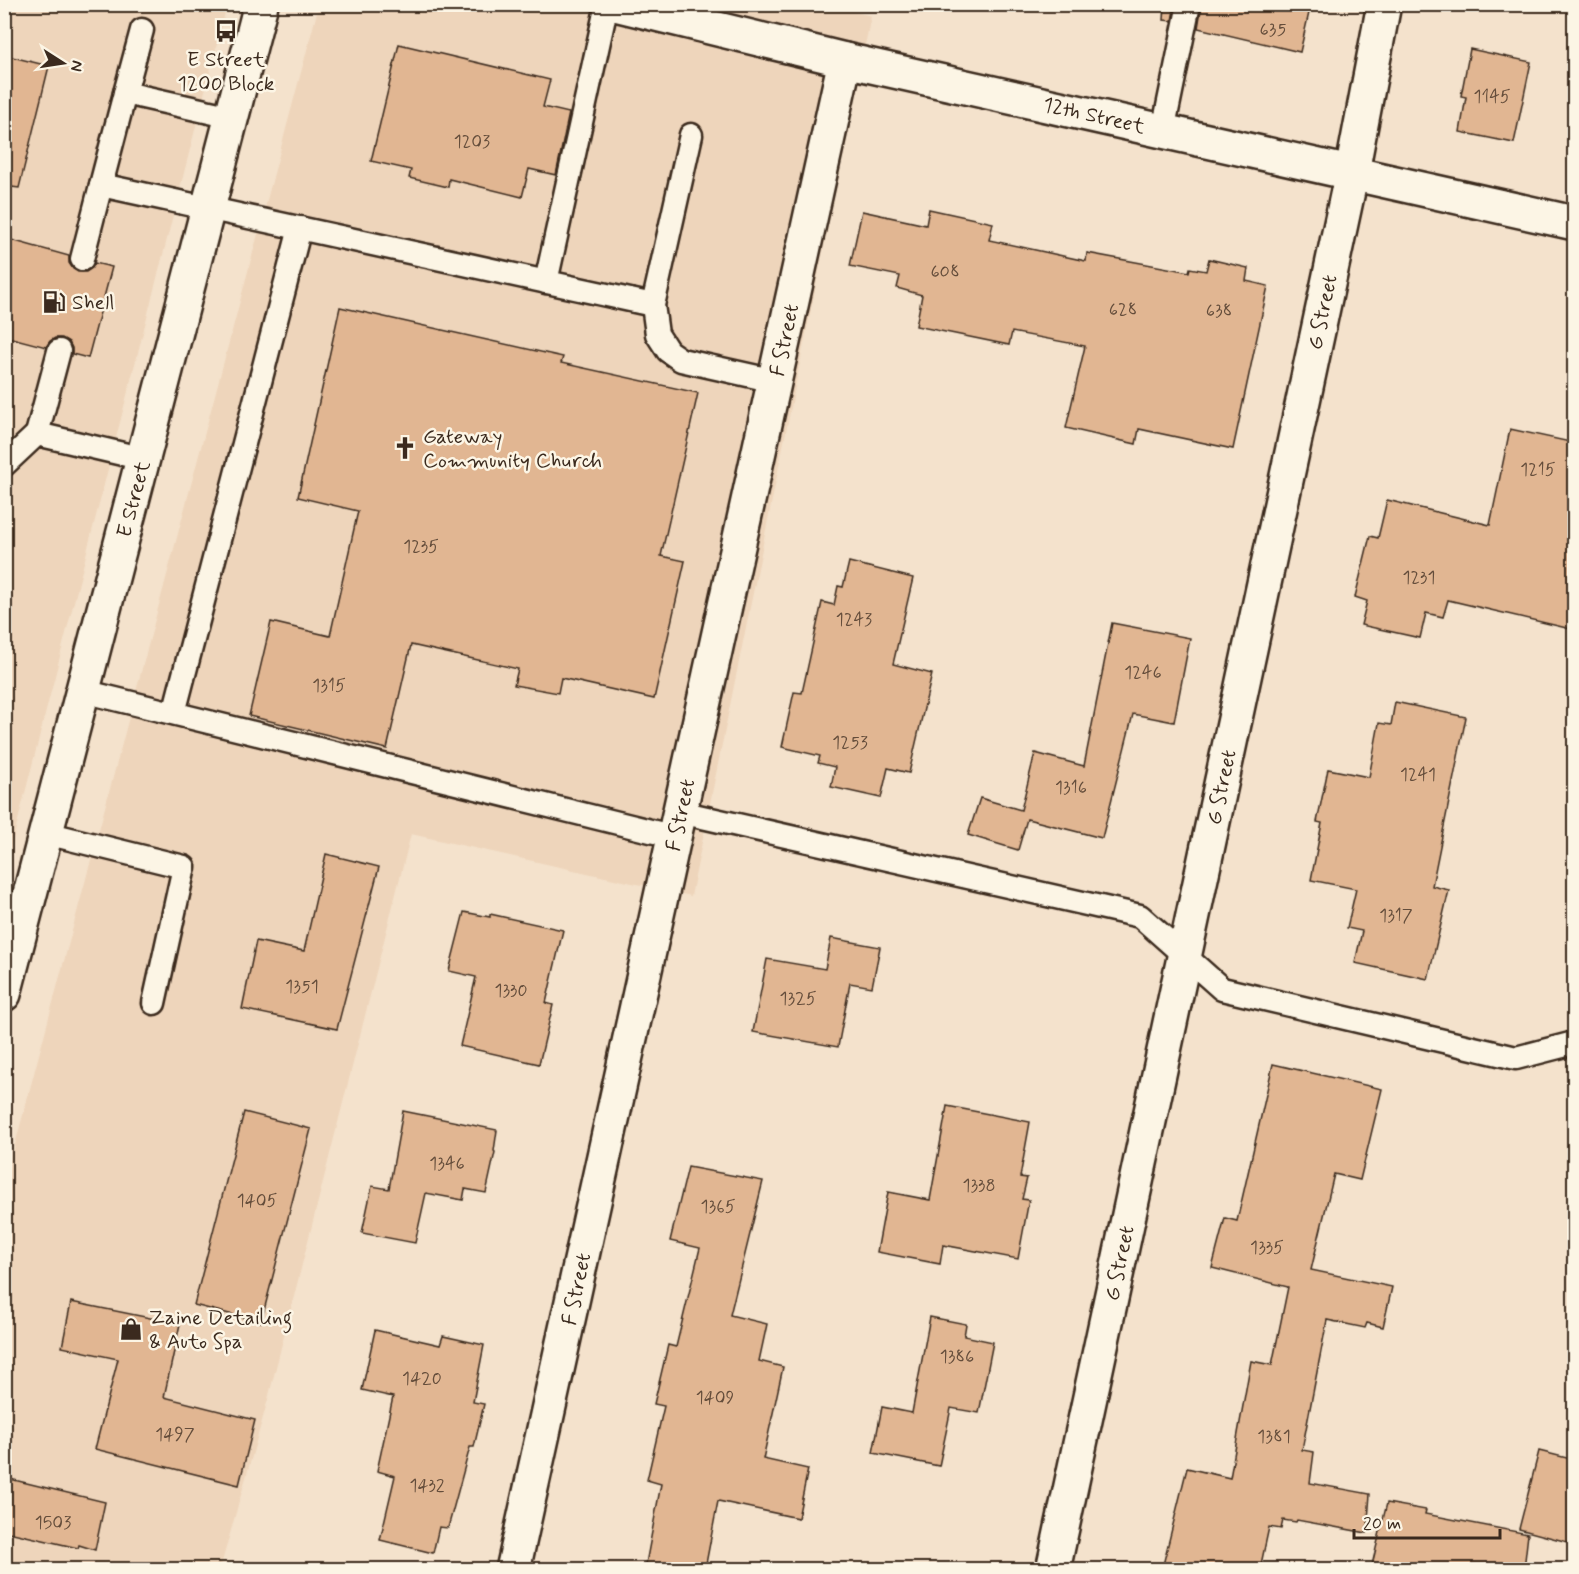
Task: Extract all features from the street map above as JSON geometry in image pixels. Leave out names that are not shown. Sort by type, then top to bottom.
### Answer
[{"type":"street","name":"E Street","points":[[5,993],[261,4]]},
{"type":"street","name":"12th Street","points":[[615,4],[845,60],[1575,223]]},
{"type":"street","name":"G Street","points":[[1053,1569],[1352,172],[1384,4]]},
{"type":"street","name":"F Street","points":[[513,1569],[845,60]]},
{"type":"lane","points":[[546,282],[607,4]]},
{"type":"lane","points":[[1163,131],[1189,4]]},
{"type":"lane","points":[[82,259],[142,30]]},
{"type":"lane","points":[[125,93],[232,117]]},
{"type":"lane","points":[[691,135],[653,305],[657,334],[668,351],[681,360],[775,381]]},
{"type":"lane","points":[[100,185],[653,305]]},
{"type":"lane","points":[[174,713],[300,228]]},
{"type":"lane","points":[[4,465],[37,434],[59,351]]},
{"type":"lane","points":[[37,434],[144,459]]},
{"type":"lane","points":[[83,691],[678,824],[1140,916],[1222,989],[1516,1058],[1575,1043]]},
{"type":"lane","points":[[46,833],[184,867],[154,1003]]},
{"type":"shaded area","points":[[824,4],[871,16],[691,896],[411,834],[267,1403],[220,1569],[5,1569],[4,1186],[319,5]]},
{"type":"shaded area","points":[[5,5],[227,5],[5,871]]},
{"type":"building","points":[[1165,4],[1175,4],[1172,21],[1164,20]]},
{"type":"building","points":[[1202,4],[1311,4],[1300,52],[1198,28]]},
{"type":"building","points":[[399,44],[550,80],[543,107],[569,113],[556,175],[529,169],[522,197],[449,179],[448,187],[409,178],[411,170],[371,161]]},
{"type":"building","points":[[1470,49],[1531,62],[1514,143],[1460,132],[1466,97],[1461,96]]},
{"type":"building","points":[[4,55],[49,66],[19,188],[4,186]]},
{"type":"building","points":[[929,209],[993,223],[989,240],[1086,261],[1087,253],[1189,272],[1190,268],[1206,271],[1209,259],[1248,268],[1246,281],[1268,286],[1233,449],[1139,429],[1136,444],[1066,428],[1085,346],[1012,332],[1009,345],[916,326],[922,295],[897,288],[900,276],[850,266],[862,211],[926,225]]},
{"type":"building","name":"Shell","points":[[4,238],[69,256],[69,263],[78,272],[86,272],[95,263],[112,267],[88,358],[72,354],[69,342],[62,338],[55,338],[46,347],[4,336]]},
{"type":"building","points":[[340,307],[563,357],[561,363],[698,393],[661,556],[685,561],[654,699],[561,678],[558,693],[514,685],[518,669],[411,645],[387,749],[249,716],[271,622],[330,636],[358,511],[298,497]]},
{"type":"building","points":[[1510,429],[1575,443],[1575,630],[1448,600],[1443,617],[1426,613],[1420,638],[1361,625],[1367,601],[1355,597],[1370,536],[1378,538],[1387,500],[1490,525]]},
{"type":"building","points":[[849,562],[913,578],[893,664],[932,674],[909,773],[888,768],[881,798],[831,787],[835,767],[818,763],[820,756],[782,747],[794,692],[802,693],[822,602],[834,605],[838,586],[843,587]]},
{"type":"building","points":[[1112,623],[1190,638],[1174,722],[1133,714],[1102,838],[1027,819],[1018,850],[968,835],[980,798],[1021,810],[1035,753],[1084,766]]},
{"type":"building","points":[[1395,702],[1466,717],[1432,886],[1449,890],[1428,979],[1355,963],[1362,931],[1347,928],[1356,889],[1311,880],[1322,823],[1317,822],[1328,769],[1369,777],[1379,723],[1391,725]]},
{"type":"building","points":[[326,854],[379,867],[337,1029],[242,1009],[256,941],[304,951]]},
{"type":"building","points":[[464,912],[490,917],[490,914],[563,930],[546,1003],[553,1005],[539,1064],[460,1046],[476,977],[449,971]]},
{"type":"building","points":[[831,938],[880,947],[872,987],[850,983],[838,1047],[753,1032],[767,959],[825,969]]},
{"type":"building","points":[[1273,1064],[1382,1089],[1360,1180],[1334,1174],[1311,1270],[1392,1287],[1383,1327],[1367,1323],[1365,1328],[1327,1320],[1302,1450],[1314,1452],[1310,1483],[1370,1494],[1367,1533],[1297,1520],[1296,1522],[1283,1520],[1281,1529],[1269,1527],[1260,1569],[1162,1569],[1187,1468],[1230,1478],[1251,1361],[1272,1365],[1288,1287],[1212,1268],[1225,1218],[1237,1221]]},
{"type":"building","points":[[947,1106],[1030,1122],[1020,1177],[1027,1178],[1022,1199],[1029,1200],[1018,1259],[943,1245],[940,1264],[877,1252],[888,1192],[930,1200]]},
{"type":"building","points":[[403,1111],[497,1130],[495,1152],[486,1193],[465,1189],[463,1200],[426,1193],[415,1243],[362,1233],[372,1186],[389,1189]]},
{"type":"building","points":[[244,1112],[311,1129],[261,1322],[194,1305]]},
{"type":"building","points":[[688,1167],[763,1181],[730,1315],[767,1324],[759,1361],[783,1367],[763,1459],[808,1469],[798,1518],[718,1501],[705,1569],[645,1569],[661,1484],[647,1480],[664,1406],[654,1404],[668,1345],[676,1347],[700,1248],[670,1241]]},
{"type":"building","points":[[71,1302],[180,1324],[164,1397],[255,1420],[239,1485],[95,1449],[118,1359],[62,1347]]},
{"type":"building","points":[[930,1317],[966,1324],[964,1336],[993,1342],[979,1413],[951,1408],[939,1466],[873,1453],[882,1407],[912,1413]]},
{"type":"building","points":[[375,1330],[440,1345],[443,1336],[484,1345],[473,1402],[484,1404],[474,1447],[470,1447],[448,1528],[439,1527],[433,1553],[380,1540],[395,1476],[377,1471],[393,1397],[362,1390]]},
{"type":"building","points":[[1539,1451],[1575,1460],[1575,1544],[1519,1529]]},
{"type":"building","points":[[10,1479],[105,1502],[95,1550],[4,1531],[4,1501]]},
{"type":"building","points":[[1387,1503],[1426,1510],[1425,1514],[1528,1534],[1524,1569],[1371,1569]]},
{"type":"place","name":"E Street 1200 Block","points":[[226,31]]},
{"type":"place","name":"Shell","points":[[54,302]]},
{"type":"place","name":"Gateway Community Church","points":[[405,448]]},
{"type":"place","name":"Zaine Detailing & Auto Spa","points":[[131,1329]]}]
